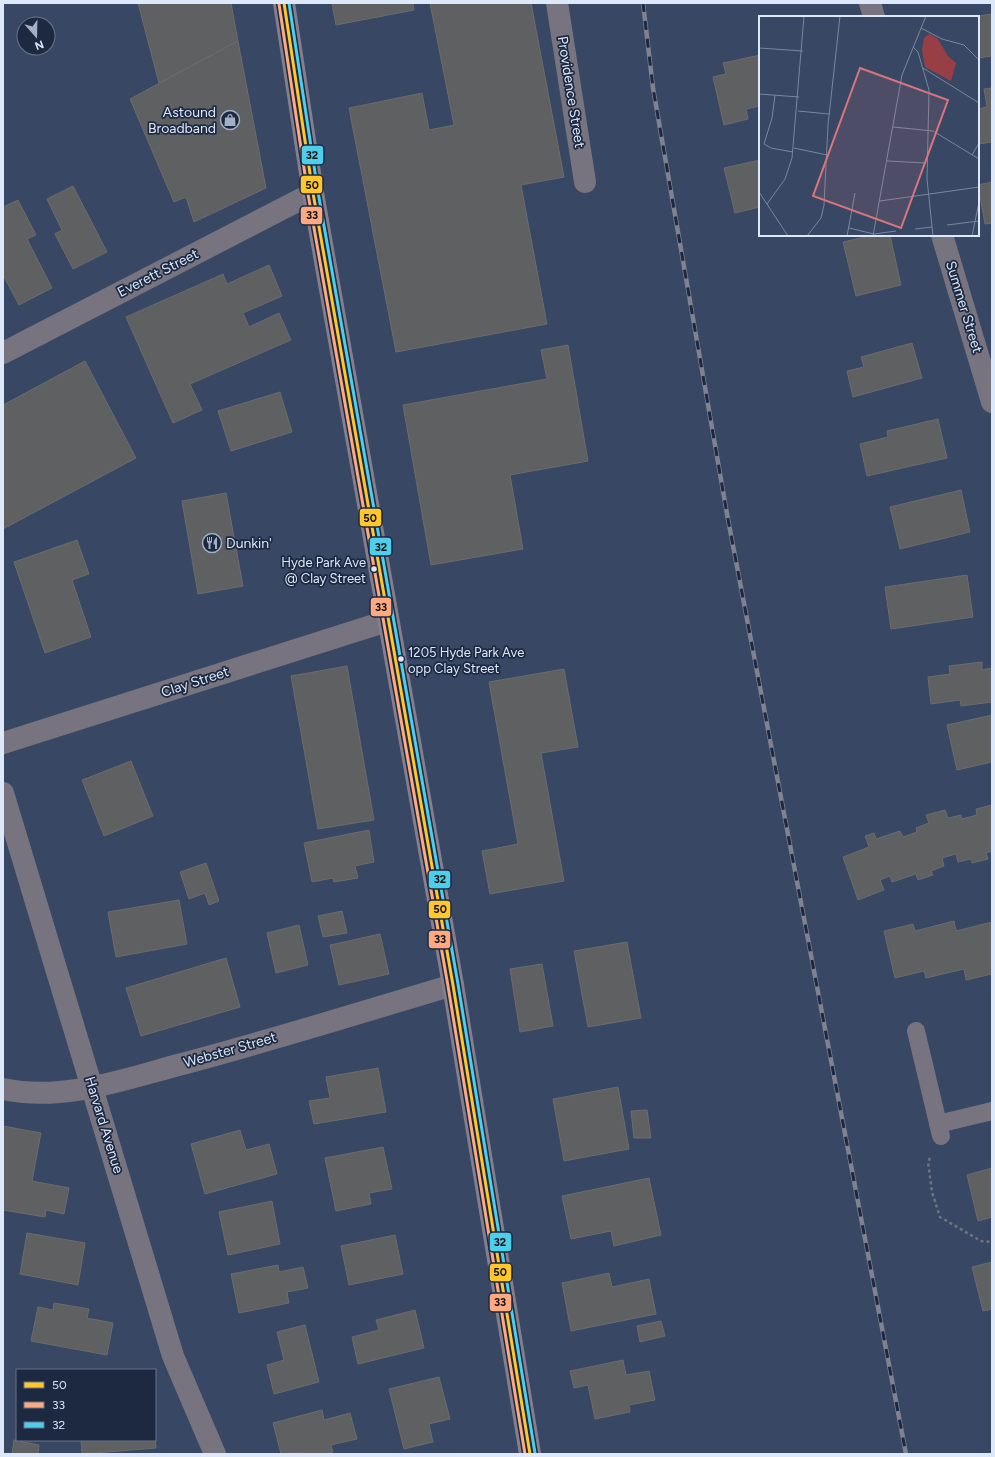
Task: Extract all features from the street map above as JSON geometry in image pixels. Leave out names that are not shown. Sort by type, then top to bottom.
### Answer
[{"type":"main road","points":[[284,3],[313,192],[387,621],[453,985],[530,1454]]},
{"type":"street","name":"Providence Street","points":[[557,3],[585,182]]},
{"type":"street","points":[[870,3],[874,16]]},
{"type":"street","name":"Everett Street","points":[[3,353],[313,192]]},
{"type":"street","name":"Summer Street","points":[[942,236],[992,402]]},
{"type":"street","name":"Clay Street","points":[[3,743],[387,621]]},
{"type":"street","name":"Harvard Avenue","points":[[3,793],[173,1356],[216,1454]]},
{"type":"street","name":"Webster Street","points":[[3,1089],[34,1092],[93,1087],[232,1051],[453,985]]},
{"type":"lane","points":[[916,1031],[940,1130],[992,1112]]},
{"type":"path","points":[[940,1130],[928,1162],[932,1192],[940,1217],[981,1241],[992,1242]]},
{"type":"building","points":[[138,3],[231,3],[238,41],[159,83]]},
{"type":"building","points":[[332,3],[413,3],[414,10],[336,25]]},
{"type":"building","points":[[430,3],[531,3],[564,177],[521,185],[547,324],[396,352],[349,108],[422,93],[429,130],[454,125]]},
{"type":"building","points":[[992,14],[992,56],[979,58],[979,16]]},
{"type":"building","points":[[238,41],[266,188],[194,222],[186,197],[174,202],[130,99]]},
{"type":"building","points":[[759,55],[759,106],[746,109],[748,119],[724,125],[713,77],[726,74],[723,63]]},
{"type":"building","points":[[992,88],[992,142],[979,144],[979,109],[987,107],[984,89]]},
{"type":"building","points":[[759,160],[759,207],[735,213],[724,168]]},
{"type":"building","points":[[992,182],[992,223],[985,224],[979,185]]},
{"type":"building","points":[[73,186],[107,252],[73,269],[55,234],[62,230],[47,199]]},
{"type":"building","points":[[18,200],[36,235],[27,239],[52,288],[19,305],[3,275],[3,207]]},
{"type":"building","points":[[870,236],[890,236],[901,285],[856,296],[843,242]]},
{"type":"building","points":[[269,265],[282,296],[243,313],[249,327],[279,313],[291,340],[190,384],[202,410],[173,423],[126,317],[223,274],[227,284]]},
{"type":"building","points":[[912,343],[922,378],[853,397],[847,371],[864,367],[861,357]]},
{"type":"building","points":[[568,345],[588,461],[510,475],[523,549],[431,565],[403,405],[547,379],[541,350]]},
{"type":"building","points":[[85,361],[136,458],[3,529],[3,405]]},
{"type":"building","points":[[280,392],[292,432],[231,451],[218,411]]},
{"type":"building","points":[[938,419],[947,458],[867,476],[860,444],[888,437],[887,431]]},
{"type":"building","points":[[961,490],[970,532],[900,549],[890,507]]},
{"type":"building","name":"Dunkin'","points":[[226,493],[243,586],[198,594],[182,501]]},
{"type":"building","points":[[77,540],[89,574],[72,580],[91,637],[45,653],[14,562]]},
{"type":"building","points":[[967,575],[973,617],[891,629],[885,587]]},
{"type":"building","points":[[982,662],[982,670],[992,668],[992,702],[961,706],[960,700],[931,704],[928,677],[950,674],[949,666]]},
{"type":"building","points":[[347,666],[374,820],[318,829],[291,676]]},
{"type":"building","points":[[564,669],[578,747],[541,753],[564,881],[490,894],[482,851],[518,844],[489,682]]},
{"type":"building","points":[[992,715],[992,762],[957,770],[947,725]]},
{"type":"building","points":[[131,761],[153,816],[104,836],[82,780]]},
{"type":"building","points":[[992,805],[992,851],[986,853],[988,859],[972,863],[971,859],[958,862],[956,854],[942,858],[944,866],[931,871],[933,875],[918,880],[916,874],[892,882],[890,876],[880,880],[884,890],[858,900],[843,857],[869,847],[865,836],[874,833],[876,839],[900,831],[903,837],[917,832],[916,828],[929,823],[926,815],[945,810],[948,818],[961,815],[962,819],[977,815],[976,809]]},
{"type":"building","points":[[369,830],[374,862],[355,866],[358,878],[334,882],[333,878],[312,882],[304,843]]},
{"type":"building","points":[[206,863],[219,901],[209,905],[205,893],[189,899],[180,872]]},
{"type":"building","points":[[179,900],[187,944],[116,957],[108,912]]},
{"type":"building","points":[[342,911],[347,933],[323,937],[318,916]]},
{"type":"building","points":[[954,921],[956,931],[992,922],[992,974],[966,980],[964,969],[926,978],[924,971],[895,978],[884,931],[913,924],[915,931]]},
{"type":"building","points":[[299,925],[308,965],[276,973],[267,933]]},
{"type":"building","points":[[380,934],[389,974],[339,985],[330,945]]},
{"type":"building","points":[[627,942],[641,1018],[588,1027],[574,951]]},
{"type":"building","points":[[226,958],[240,1007],[141,1036],[126,988]]},
{"type":"building","points":[[542,964],[553,1026],[520,1032],[510,969]]},
{"type":"building","points":[[378,1068],[386,1112],[314,1124],[309,1101],[330,1098],[326,1077]]},
{"type":"building","points":[[618,1087],[629,1149],[564,1161],[553,1099]]},
{"type":"building","points":[[647,1110],[651,1138],[634,1138],[631,1111]]},
{"type":"building","points":[[3,1126],[41,1133],[32,1181],[69,1188],[64,1214],[46,1210],[45,1217],[3,1210]]},
{"type":"building","points":[[240,1130],[246,1150],[269,1144],[277,1174],[205,1194],[191,1144]]},
{"type":"building","points":[[383,1147],[392,1189],[369,1193],[371,1204],[336,1211],[325,1158]]},
{"type":"building","points":[[992,1168],[992,1217],[978,1221],[967,1175]]},
{"type":"building","points":[[649,1178],[661,1235],[614,1246],[611,1231],[571,1239],[562,1196]]},
{"type":"building","points":[[272,1201],[280,1244],[228,1255],[219,1212]]},
{"type":"building","points":[[27,1233],[85,1243],[78,1285],[20,1274]]},
{"type":"building","points":[[395,1235],[403,1274],[349,1285],[341,1246]]},
{"type":"building","points":[[992,1262],[992,1309],[983,1311],[972,1267]]},
{"type":"building","points":[[278,1265],[279,1272],[303,1267],[308,1288],[287,1292],[289,1303],[239,1313],[231,1274]]},
{"type":"building","points":[[609,1273],[612,1287],[649,1279],[656,1314],[571,1331],[562,1283]]},
{"type":"building","points":[[54,1303],[89,1309],[87,1318],[113,1323],[107,1355],[31,1341],[38,1307],[53,1310]]},
{"type":"building","points":[[415,1310],[424,1348],[358,1364],[352,1337],[379,1330],[376,1320]]},
{"type":"building","points":[[661,1321],[665,1336],[640,1342],[637,1326]]},
{"type":"building","points":[[305,1325],[319,1382],[274,1394],[267,1365],[284,1360],[277,1332]]},
{"type":"building","points":[[623,1360],[626,1375],[649,1371],[655,1400],[629,1405],[630,1412],[595,1419],[588,1385],[574,1388],[570,1371]]},
{"type":"building","points":[[439,1377],[450,1419],[429,1424],[433,1442],[404,1449],[389,1389]]},
{"type":"building","points":[[322,1410],[324,1420],[350,1413],[357,1439],[331,1445],[333,1452],[324,1454],[307,1454],[306,1452],[281,1454],[273,1423]]},
{"type":"building","points":[[14,1440],[39,1445],[38,1454],[12,1454]]},
{"type":"building","points":[[81,1441],[155,1441],[156,1448],[82,1454]]},
{"type":"railway","points":[[643,3],[653,88],[727,514],[906,1454]]},
{"type":"transit line","name":"50","points":[[284,3],[313,193],[453,985],[530,1454]]},
{"type":"transit line","name":"32","points":[[289,3],[318,192],[458,984],[535,1453]]},
{"type":"transit line","name":"33","points":[[279,4],[308,194],[448,986],[525,1454]]},
{"type":"place","name":"Astound Broadband","points":[[230,120]]},
{"type":"place","name":"Dunkin'","points":[[212,543]]},
{"type":"place","name":"Hyde Park Ave @ Clay Street","points":[[374,569]]},
{"type":"place","name":"1205 Hyde Park Ave opp Clay Street","points":[[401,659]]}]
